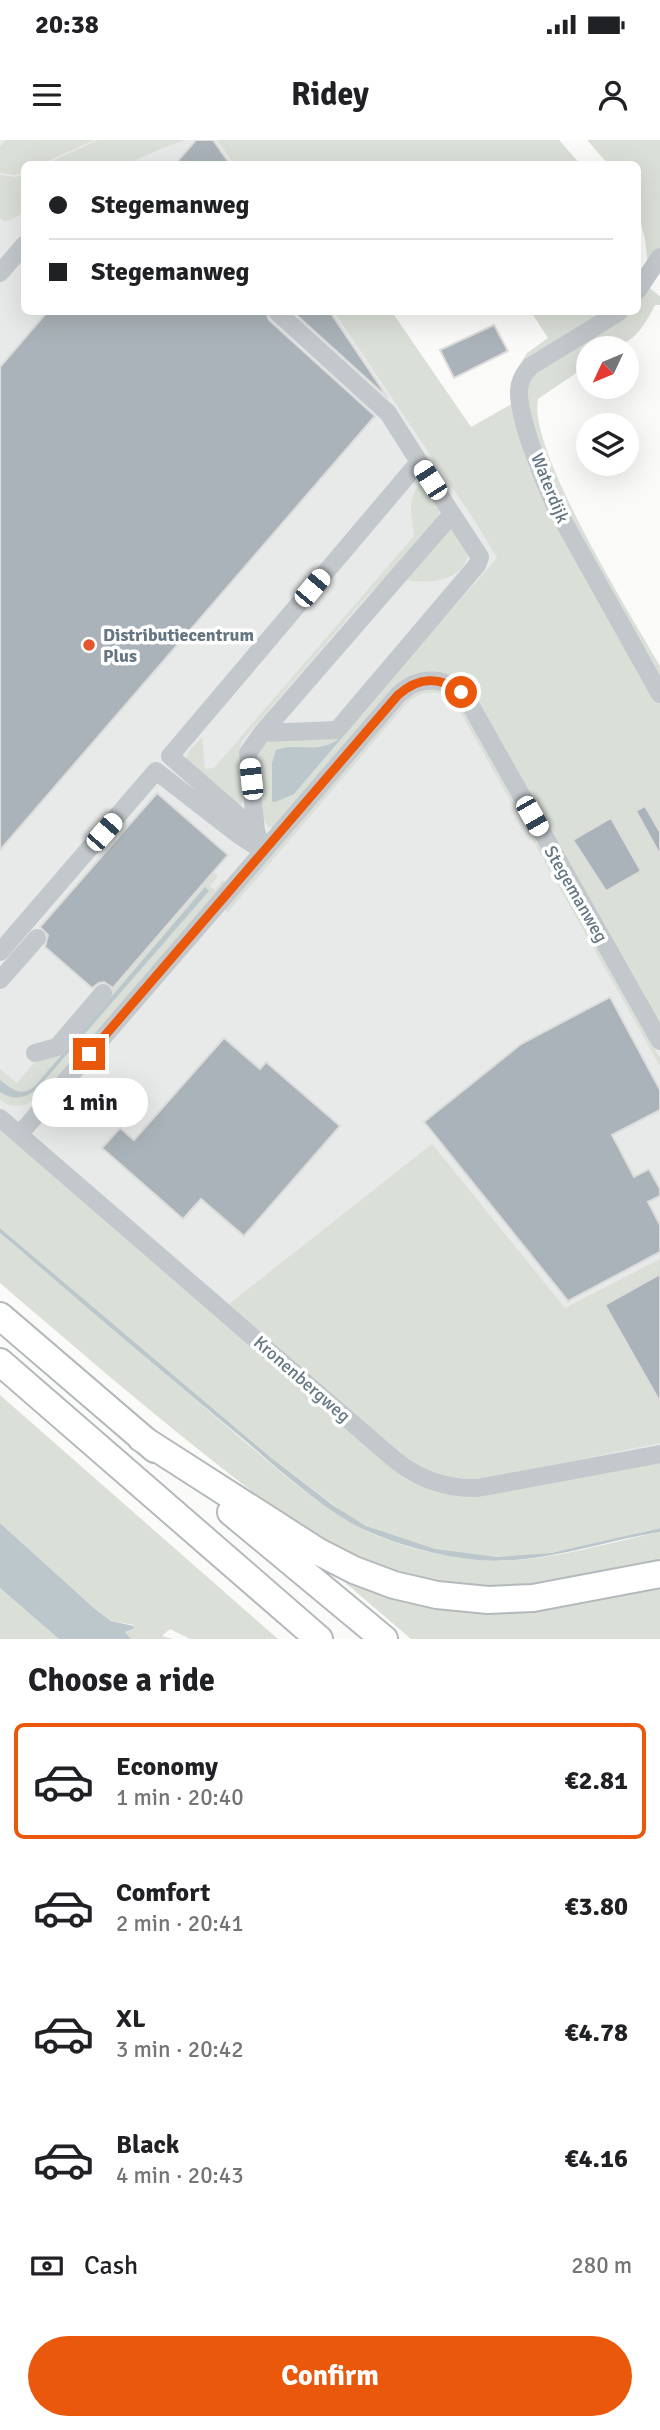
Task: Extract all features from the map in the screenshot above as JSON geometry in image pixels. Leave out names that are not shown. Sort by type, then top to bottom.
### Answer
[{"type":"highway","points":[[0,1316],[141,1438],[384,1639]]},
{"type":"highway","points":[[0,1363],[319,1639]]},
{"type":"highway","points":[[141,1438],[317,1551],[354,1570],[394,1585],[437,1595],[488,1601],[533,1598],[660,1574]]},
{"type":"highway","points":[[287,1611],[310,1639]]},
{"type":"street","points":[[0,273],[21,248]]},
{"type":"street","points":[[641,285],[660,257]]},
{"type":"street","points":[[262,733],[337,730],[477,565],[480,557],[388,414],[280,315]]},
{"type":"street","name":"Waterdijk","points":[[614,315],[531,366],[521,380],[520,399],[544,481],[556,508],[660,694]]},
{"type":"street","points":[[0,952],[419,462]]},
{"type":"street","points":[[263,851],[256,831],[248,753],[262,733],[452,514]]},
{"type":"street","name":"Stegemanweg","points":[[19,1135],[404,689],[428,680],[446,683],[467,699],[660,1041]]},
{"type":"street","points":[[170,756],[256,831]]},
{"type":"street","points":[[156,771],[263,851]]},
{"type":"street","points":[[0,980],[37,938]]},
{"type":"street","points":[[36,1053],[57,1047],[103,993]]},
{"type":"street","name":"Kronenbergweg","points":[[0,1118],[394,1459],[418,1476],[453,1487],[478,1488],[660,1454]]},
{"type":"shaded area","points":[[0,140],[258,140],[271,161],[21,161],[21,315],[370,315],[660,797],[660,1479],[436,1516],[0,1152]]},
{"type":"shaded area","points":[[6,140],[94,140],[48,161],[21,161],[21,173],[15,175],[0,173],[0,147]]},
{"type":"shaded area","points":[[98,140],[186,140],[134,161],[52,161]]},
{"type":"shaded area","points":[[217,140],[559,140],[577,161],[232,161]]},
{"type":"shaded area","points":[[587,140],[660,140],[660,251],[648,266],[641,224],[641,161],[605,161]]},
{"type":"shaded area","points":[[0,175],[21,176],[21,214],[5,222],[0,219]]},
{"type":"shaded area","points":[[648,287],[660,296],[660,305],[655,305],[634,336],[588,336],[619,315],[641,315],[641,292]]},
{"type":"shaded area","points":[[336,315],[394,315],[471,427],[517,401],[538,471],[660,700],[660,1026],[473,695],[428,672],[274,829],[271,826],[269,828],[262,816],[257,748],[269,740],[344,732],[497,558]]},
{"type":"shaded area","points":[[533,315],[610,315],[515,372],[527,353],[548,338]]},
{"type":"shaded area","points":[[576,344],[576,373],[538,399],[539,423],[548,455],[564,493],[660,666],[660,687],[569,529],[529,424],[527,377]]},
{"type":"shaded area","points":[[422,481],[440,509],[437,519],[421,542],[368,595],[242,741],[239,751],[243,801],[239,807],[186,759],[189,751],[202,737],[205,769],[214,768],[414,536],[412,501]]},
{"type":"shaded area","points":[[451,524],[469,551],[461,568],[437,581],[408,580],[407,578]]},
{"type":"shaded area","points":[[484,571],[294,794],[272,801],[272,763],[276,750],[322,746],[339,739]]},
{"type":"shaded area","points":[[436,688],[450,693],[460,704],[660,1058],[660,1066],[457,706],[446,696],[426,693],[407,703],[228,912],[224,909],[404,700],[422,689]]},
{"type":"shaded area","points":[[214,872],[218,876],[210,886],[215,890],[223,880],[226,883],[41,1097],[39,1095],[20,1106],[0,1100],[0,1069],[17,1083],[34,1063],[53,1056]]},
{"type":"shaded area","points":[[205,887],[209,891],[35,1091],[18,1098],[0,1092],[0,1080],[21,1092],[35,1086]]},
{"type":"shaded area","points":[[0,1130],[405,1479],[438,1493],[479,1497],[660,1461],[660,1528],[581,1547],[511,1557],[464,1554],[417,1545],[352,1519],[269,1456],[0,1228]]},
{"type":"shaded area","points":[[432,1144],[565,1308],[660,1259],[660,1443],[478,1480],[442,1476],[407,1458],[229,1304]]},
{"type":"shaded area","points":[[0,1228],[269,1456],[334,1506],[366,1526],[435,1549],[497,1557],[551,1553],[660,1528],[660,1532],[569,1552],[501,1561],[434,1553],[365,1530],[317,1501],[285,1475],[0,1233]]},
{"type":"shaded area","points":[[0,1233],[293,1482],[326,1507],[361,1528],[388,1540],[433,1553],[501,1561],[547,1557],[660,1532],[660,1560],[543,1583],[472,1588],[415,1579],[387,1571],[343,1552],[293,1522],[232,1476],[143,1405],[0,1283]]},
{"type":"shaded area","points":[[0,1395],[278,1639],[190,1639],[170,1629],[162,1636],[173,1639],[131,1639],[125,1632],[133,1629],[134,1625],[111,1621],[95,1609],[0,1523]]},
{"type":"shaded area","points":[[0,1523],[95,1609],[111,1621],[134,1626],[125,1632],[131,1639],[59,1639],[0,1588]]},
{"type":"shaded area","points":[[314,1556],[398,1591],[660,1583],[660,1639],[411,1639]]},
{"type":"shaded area","points":[[0,1588],[59,1639],[0,1639]]},
{"type":"building","points":[[196,140],[213,140],[228,161],[178,161]]},
{"type":"building","name":"Distributiecentrum Plus","points":[[44,315],[267,315],[269,320],[375,416],[0,850],[0,367]]},
{"type":"building","points":[[296,315],[332,315],[388,398]]},
{"type":"building","points":[[494,325],[508,351],[454,378],[440,350]]},
{"type":"building","points":[[157,793],[228,855],[113,988],[104,982],[92,988],[45,947],[48,935],[40,927]]},
{"type":"building","points":[[645,806],[660,832],[660,855],[636,811]]},
{"type":"building","points":[[611,818],[641,871],[606,891],[573,840]]},
{"type":"building","points":[[610,997],[660,1090],[660,1110],[612,1135],[634,1177],[649,1169],[660,1189],[660,1196],[648,1202],[660,1225],[660,1252],[568,1301],[424,1122],[521,1044]]},
{"type":"building","points":[[224,1038],[260,1069],[266,1062],[340,1126],[244,1236],[201,1199],[183,1219],[102,1148],[120,1128],[134,1140]]},
{"type":"building","points":[[660,1274],[660,1402],[605,1305]]},
{"type":"place","name":"Distributiecentrum Plus","points":[[89,645]]},
{"type":"route","points":[[89,1054],[404,689],[428,680],[446,683],[461,692]]}]
